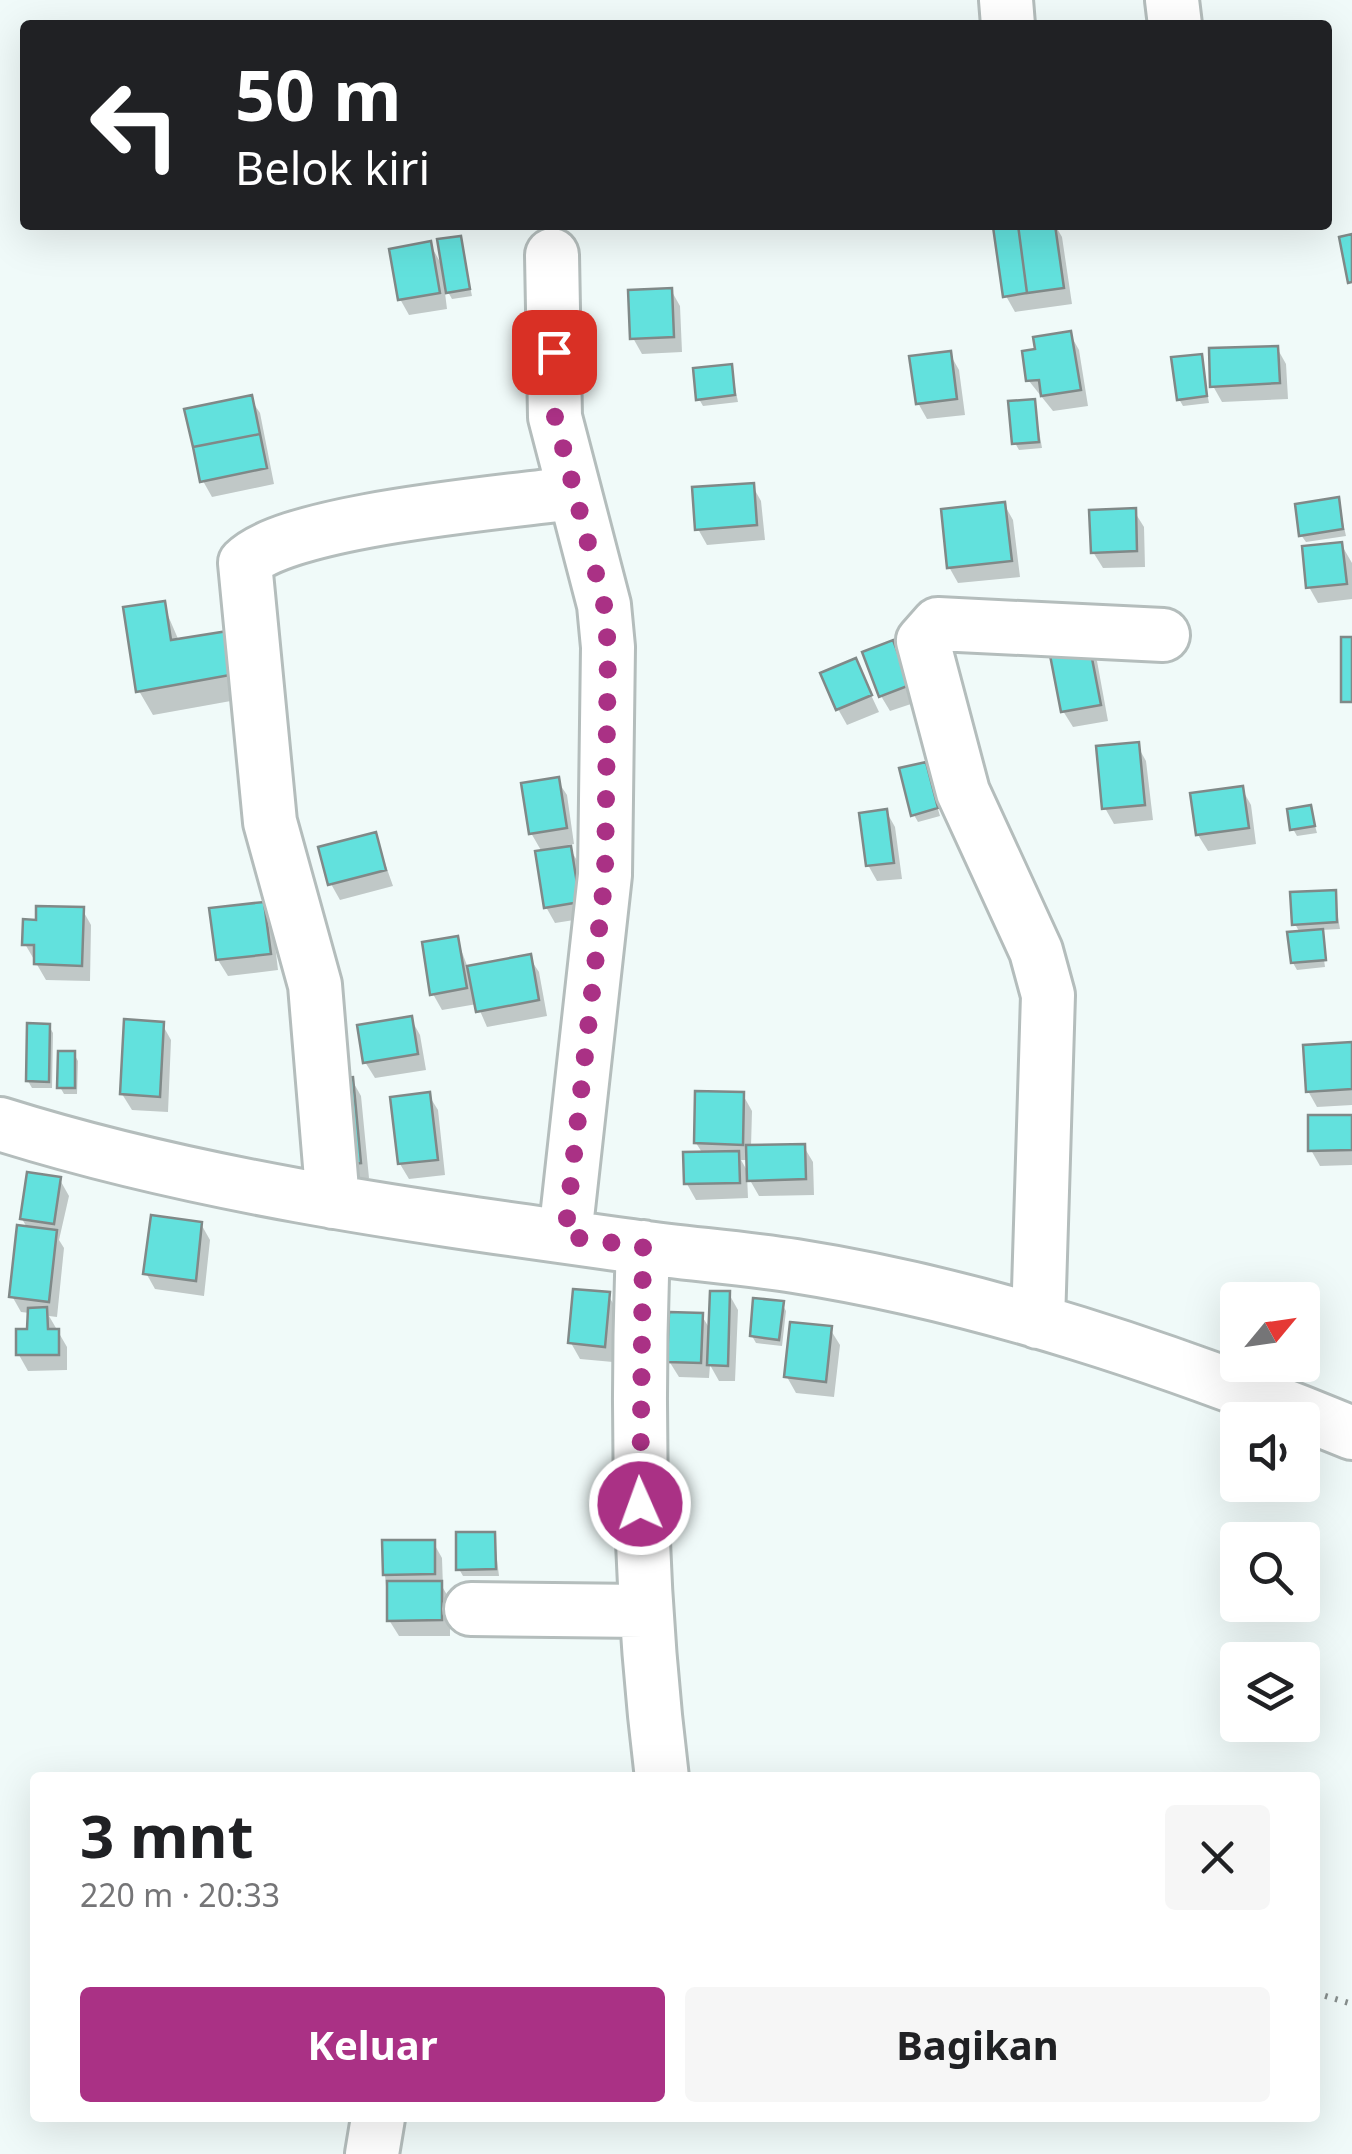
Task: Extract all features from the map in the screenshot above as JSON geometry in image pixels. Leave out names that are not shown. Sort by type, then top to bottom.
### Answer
[{"type":"street","points":[[552,255],[555,417],[604,604],[607,720],[605,875],[565,1236]]},
{"type":"street","points":[[333,1202],[315,986],[270,822],[245,563],[268,548],[330,530],[573,493]]},
{"type":"street","points":[[1038,1322],[1048,995],[1030,935],[963,792],[922,641],[938,624],[1164,635]]},
{"type":"street","points":[[0,1124],[178,1170],[333,1202],[796,1266],[1038,1322],[1238,1388],[1352,1433]]},
{"type":"street","points":[[643,1247],[638,1433],[643,1611],[661,1772]]},
{"type":"street","points":[[471,1609],[643,1611]]},
{"type":"street","points":[[372,2154],[377,2122]]},
{"type":"path","points":[[1320,1995],[1352,2004]]},
{"type":"building","points":[[993,230],[1019,230],[1027,293],[1003,297]]},
{"type":"building","points":[[1019,230],[1056,230],[1064,288],[1027,293]]},
{"type":"building","points":[[1352,234],[1352,282],[1348,283],[1339,237]]},
{"type":"building","points":[[461,236],[470,289],[446,293],[437,239]]},
{"type":"building","points":[[431,241],[440,293],[398,300],[389,249]]},
{"type":"building","points":[[672,288],[674,337],[630,339],[628,290]]},
{"type":"building","points":[[1071,331],[1081,390],[1041,396],[1039,380],[1026,381],[1022,351],[1035,349],[1033,337]]},
{"type":"building","points":[[1278,346],[1280,383],[1210,387],[1209,348]]},
{"type":"building","points":[[951,351],[957,399],[916,404],[909,356]]},
{"type":"building","points":[[1202,354],[1207,396],[1177,400],[1171,357]]},
{"type":"building","points":[[732,364],[735,395],[696,400],[693,368]]},
{"type":"building","points":[[252,395],[260,434],[193,447],[184,409]]},
{"type":"building","points":[[1035,399],[1039,442],[1012,444],[1008,401]]},
{"type":"building","points":[[260,434],[267,468],[200,482],[193,447]]},
{"type":"building","points":[[754,483],[757,525],[695,530],[692,487]]},
{"type":"building","points":[[1339,497],[1343,529],[1299,536],[1295,504]]},
{"type":"building","points":[[1005,502],[1012,561],[947,568],[941,509]]},
{"type":"building","points":[[1136,508],[1137,551],[1091,553],[1089,510]]},
{"type":"building","points":[[1342,542],[1347,584],[1306,588],[1302,546]]},
{"type":"building","points":[[165,601],[171,640],[234,630],[241,673],[136,692],[123,607]]},
{"type":"building","points":[[1341,637],[1352,637],[1352,702],[1341,702]]},
{"type":"building","points":[[893,640],[910,685],[879,697],[862,652]]},
{"type":"building","points":[[1089,643],[1101,705],[1061,712],[1049,650]]},
{"type":"building","points":[[856,658],[872,695],[836,710],[820,673]]},
{"type":"building","points":[[1139,742],[1145,805],[1102,809],[1096,746]]},
{"type":"building","points":[[926,762],[938,808],[911,816],[899,768]]},
{"type":"building","points":[[559,777],[567,828],[529,834],[521,783]]},
{"type":"building","points":[[1243,786],[1249,828],[1196,835],[1190,793]]},
{"type":"building","points":[[1311,805],[1315,826],[1290,830],[1287,809]]},
{"type":"building","points":[[887,809],[894,863],[866,866],[859,813]]},
{"type":"building","points":[[376,832],[386,870],[328,885],[318,847]]},
{"type":"building","points":[[571,846],[580,902],[544,908],[535,851]]},
{"type":"building","points":[[1336,890],[1337,922],[1292,925],[1290,892]]},
{"type":"building","points":[[264,902],[271,954],[216,960],[209,908]]},
{"type":"building","points":[[36,906],[84,907],[82,966],[34,964],[34,945],[22,945],[23,919],[36,920]]},
{"type":"building","points":[[1323,929],[1326,960],[1291,963],[1287,932]]},
{"type":"building","points":[[458,936],[467,988],[430,995],[422,942]]},
{"type":"building","points":[[531,954],[539,1000],[476,1012],[467,966]]},
{"type":"building","points":[[412,1016],[418,1054],[363,1063],[357,1025]]},
{"type":"building","points":[[124,1019],[164,1022],[160,1097],[120,1094]]},
{"type":"building","points":[[27,1023],[50,1024],[49,1082],[26,1081]]},
{"type":"building","points":[[1352,1042],[1352,1089],[1306,1092],[1303,1045]]},
{"type":"building","points":[[58,1051],[75,1051],[75,1088],[57,1088]]},
{"type":"building","points":[[353,1077],[361,1163],[338,1165],[331,1079]]},
{"type":"building","points":[[695,1091],[744,1092],[743,1145],[694,1143]]},
{"type":"building","points":[[430,1092],[438,1160],[398,1164],[390,1097]]},
{"type":"building","points":[[1308,1115],[1352,1115],[1352,1150],[1308,1151]]},
{"type":"building","points":[[805,1144],[806,1179],[747,1181],[746,1145]]},
{"type":"building","points":[[739,1151],[740,1183],[684,1184],[683,1152]]},
{"type":"building","points":[[27,1172],[61,1177],[54,1224],[20,1219]]},
{"type":"building","points":[[151,1215],[202,1222],[196,1281],[143,1274]]},
{"type":"building","points":[[17,1225],[57,1230],[49,1302],[9,1297]]},
{"type":"building","points":[[573,1289],[610,1292],[605,1347],[568,1343]]},
{"type":"building","points":[[710,1291],[730,1291],[728,1366],[707,1365]]},
{"type":"building","points":[[753,1298],[784,1301],[779,1340],[750,1336]]},
{"type":"building","points":[[47,1307],[48,1329],[59,1329],[59,1355],[16,1355],[16,1329],[27,1329],[28,1308]]},
{"type":"building","points":[[669,1312],[703,1313],[701,1363],[667,1362]]},
{"type":"building","points":[[790,1322],[832,1326],[826,1382],[784,1377]]},
{"type":"building","points":[[456,1532],[495,1532],[496,1569],[456,1570]]},
{"type":"building","points":[[382,1540],[435,1540],[435,1574],[383,1575]]},
{"type":"building","points":[[387,1581],[442,1581],[442,1620],[387,1621]]},
{"type":"route","points":[[554,352],[555,417],[604,604],[608,647],[605,875],[565,1236],[643,1247],[640,1504]]}]
